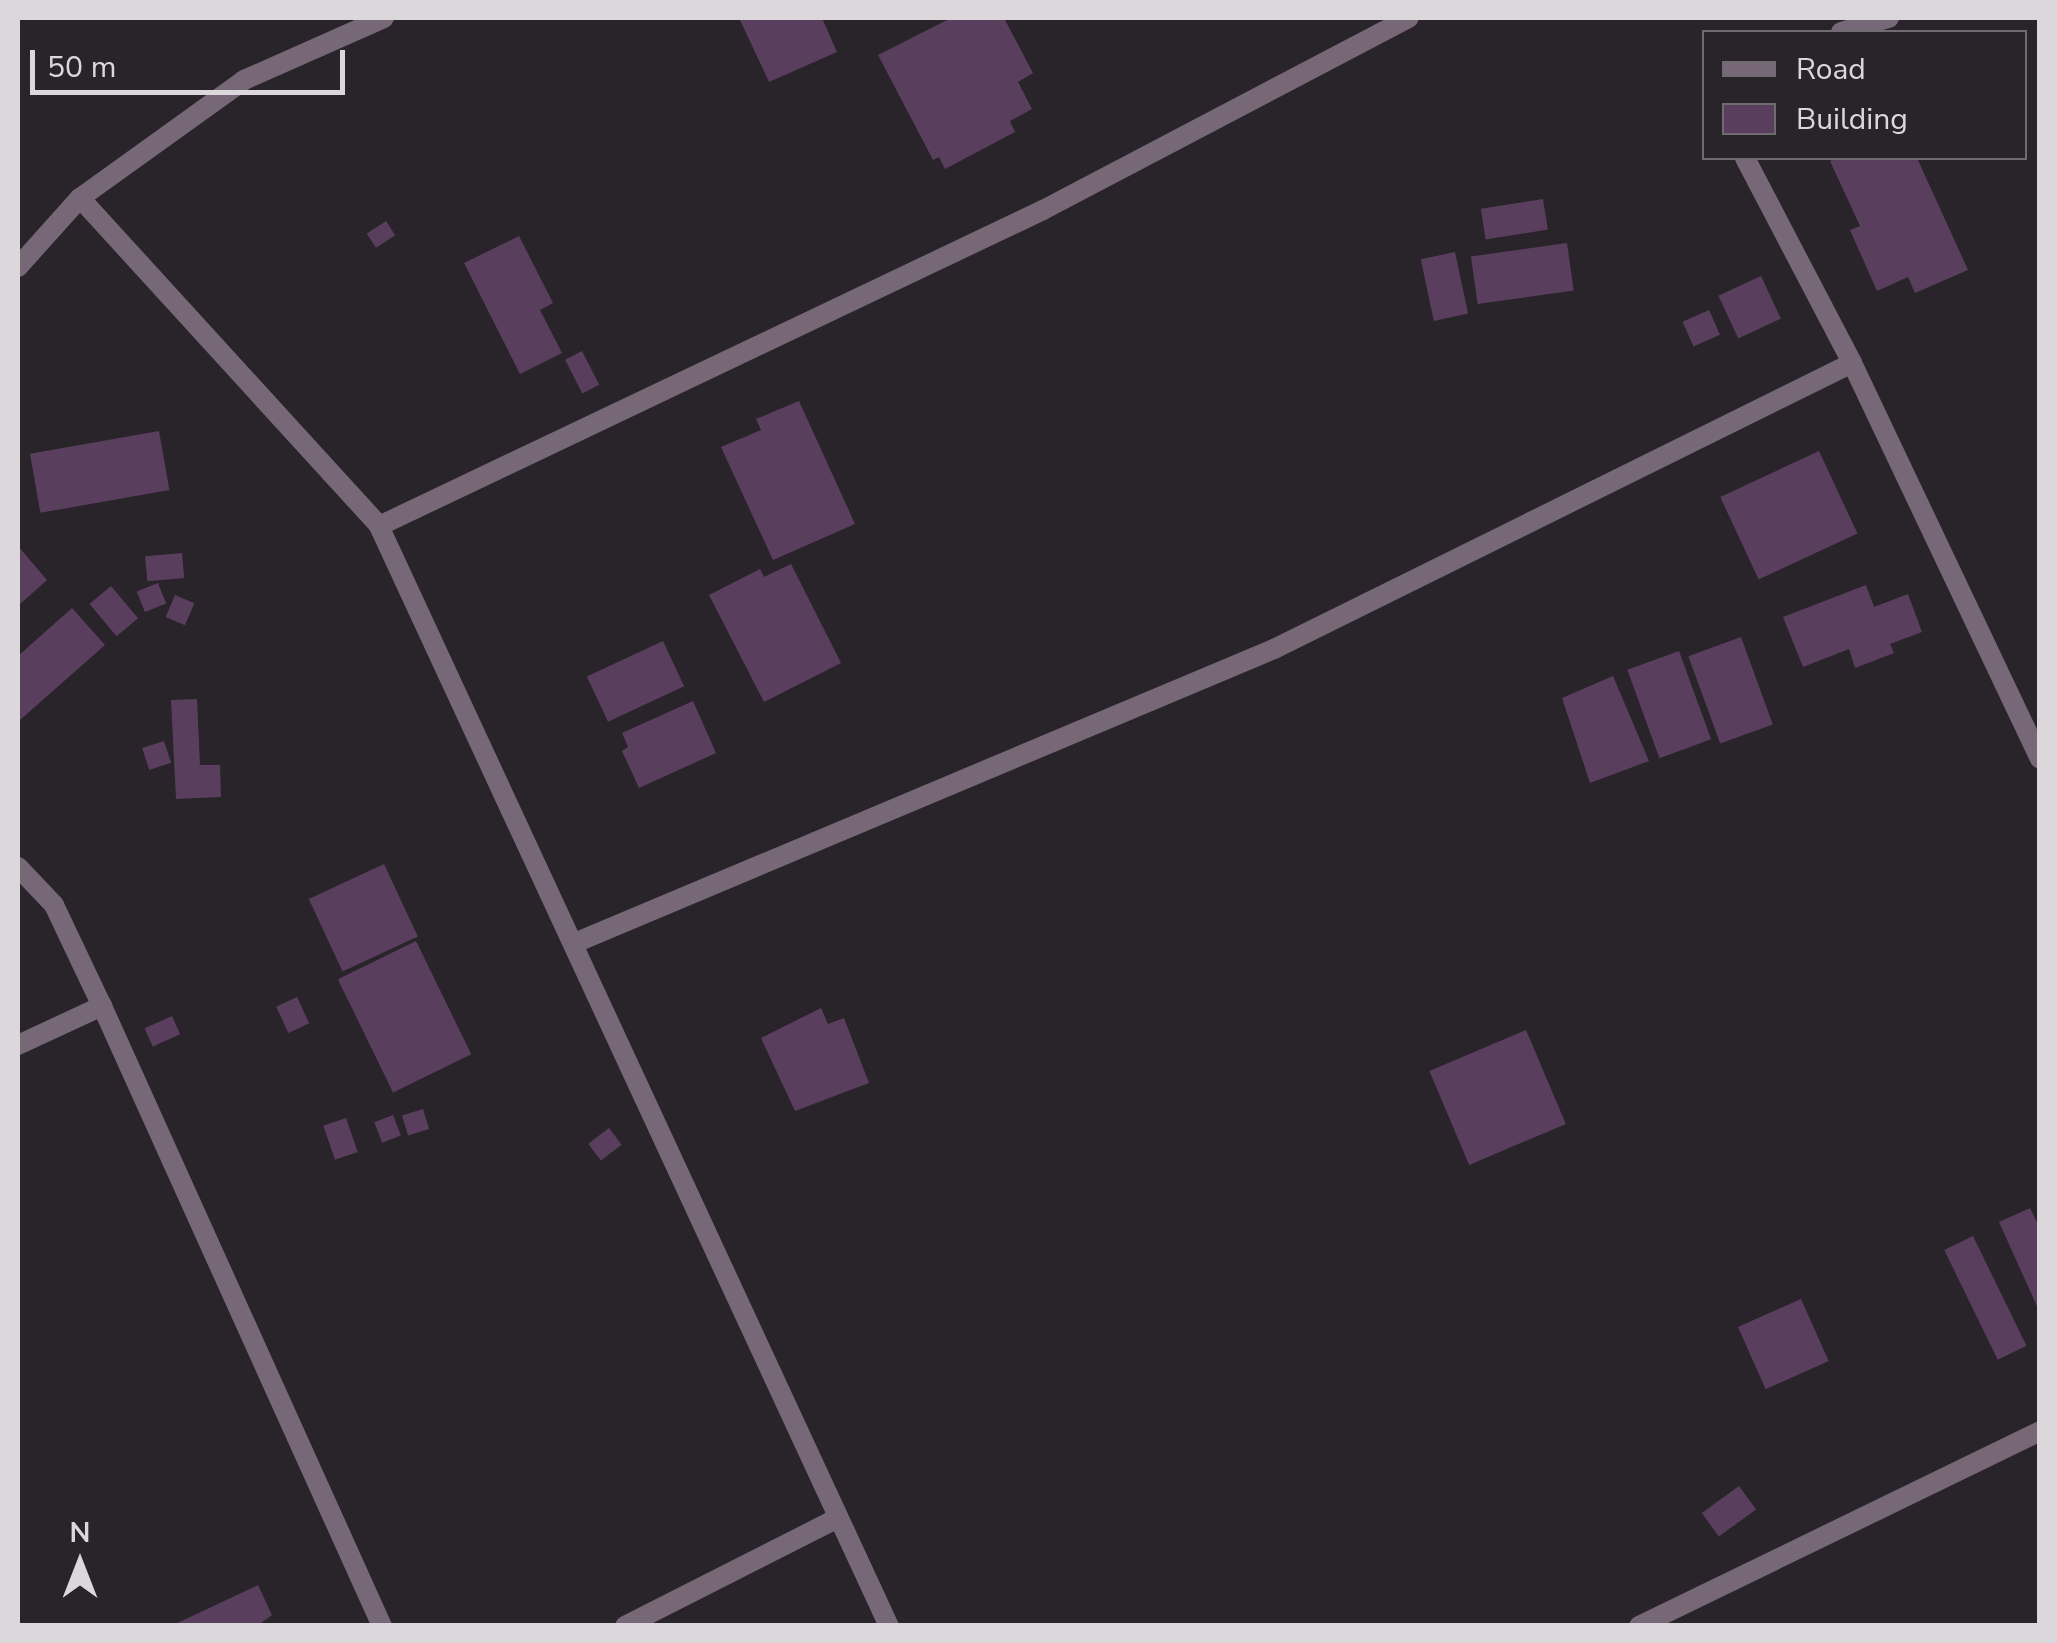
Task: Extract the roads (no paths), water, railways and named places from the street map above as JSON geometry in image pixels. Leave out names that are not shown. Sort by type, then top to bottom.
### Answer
[{"type":"street","points":[[18,267],[80,198],[244,80],[384,18]]},
{"type":"street","points":[[379,526],[1043,210],[1409,18]]},
{"type":"street","points":[[1848,30],[1888,18]]},
{"type":"street","points":[[1746,160],[1852,363],[2040,759]]},
{"type":"street","points":[[80,198],[379,526],[577,942],[836,1519],[889,1626]]},
{"type":"street","points":[[577,942],[1274,648],[1852,363]]},
{"type":"street","points":[[18,866],[54,905],[382,1626]]},
{"type":"street","points":[[18,1044],[102,1006]]},
{"type":"street","points":[[1639,1626],[2040,1432]]},
{"type":"street","points":[[625,1626],[836,1519]]}]
